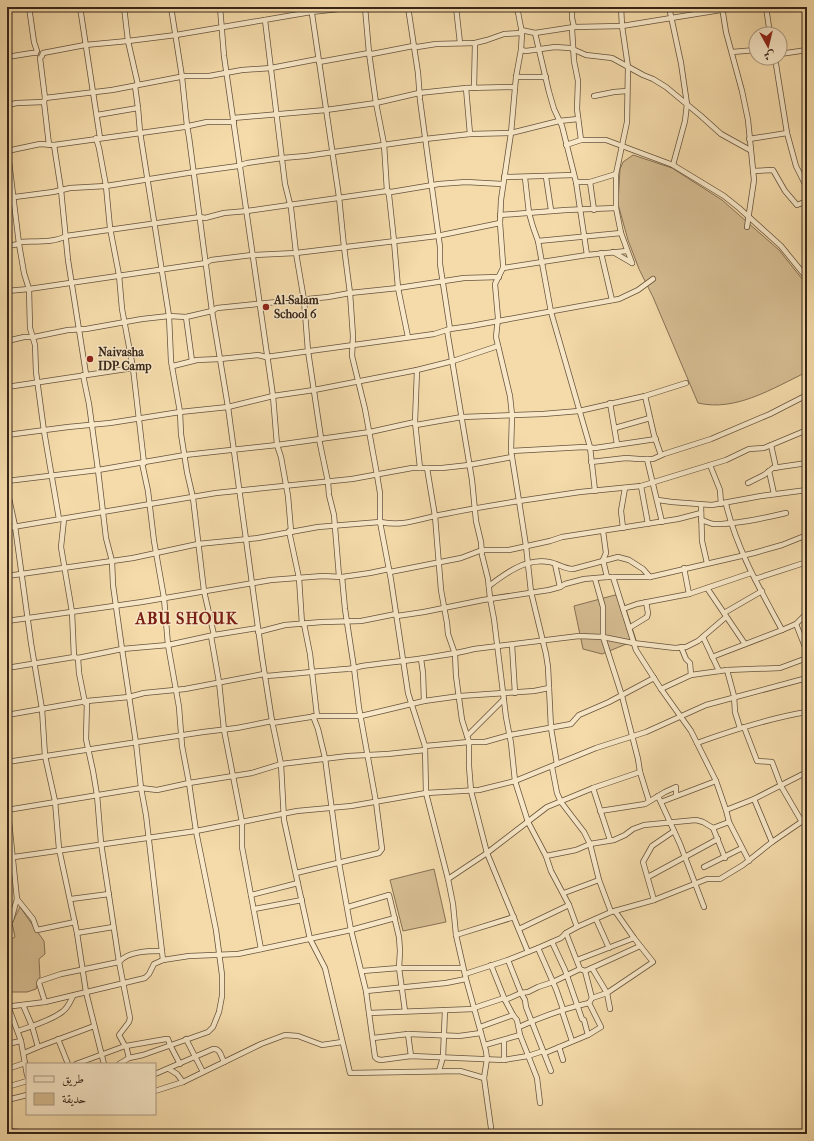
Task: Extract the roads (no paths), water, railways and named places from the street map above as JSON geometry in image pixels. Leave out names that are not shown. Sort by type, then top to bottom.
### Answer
[{"type":"street","points":[[7,9],[16,7]]},
{"type":"street","points":[[29,7],[34,42],[37,52]]},
{"type":"street","points":[[80,7],[97,115],[99,148],[106,186],[110,231],[119,275],[143,463],[164,598],[168,645],[176,689],[181,735],[190,783],[196,831],[216,930],[222,975],[222,996],[219,1012],[213,1027],[208,1032],[143,1055],[129,1058],[121,1063]]},
{"type":"street","points":[[124,7],[128,41],[137,85],[140,132],[169,316],[173,366],[182,434],[193,498],[204,591],[219,682],[224,730],[242,822],[242,847],[261,949]]},
{"type":"street","points":[[171,7],[182,77],[187,126],[212,310],[228,407],[258,630],[272,722],[281,764],[284,820],[310,939],[325,968],[350,1073],[463,1071],[484,1078]]},
{"type":"street","points":[[220,7],[227,74],[260,303],[277,445],[286,486],[290,531],[299,578],[303,624],[312,672],[315,716],[325,758],[339,863],[351,930],[366,991],[375,1057],[377,1059],[411,1056],[504,1060],[544,1052],[588,1035],[601,1027],[589,1003]]},
{"type":"street","points":[[42,55],[86,45],[176,35],[265,20],[311,9],[357,7]]},
{"type":"street","points":[[365,7],[369,53],[376,103],[384,144],[386,191],[388,195],[394,241],[398,288],[408,336]]},
{"type":"street","points":[[408,7],[453,361],[472,480],[476,509],[476,522],[494,619],[515,781],[528,822],[546,856],[551,871],[564,893],[577,927]]},
{"type":"street","points":[[456,7],[460,43]]},
{"type":"street","points":[[517,7],[522,50],[516,77],[511,133],[502,184],[500,223],[503,244],[503,268],[495,284],[498,321],[496,330],[498,346],[507,379],[512,416],[511,452],[526,546],[531,592],[548,667],[551,728],[557,764]]},
{"type":"street","points":[[572,7],[573,49],[578,81],[576,110],[581,140]]},
{"type":"street","points":[[613,252],[632,263],[621,233],[616,208],[616,174],[627,122],[628,67],[622,26],[621,7]]},
{"type":"street","points":[[669,7],[681,63],[687,104],[685,121],[673,165]]},
{"type":"street","points":[[7,105],[93,93],[182,77],[227,74],[242,70],[271,68],[318,60],[369,53],[372,54],[413,46],[475,43],[504,34],[521,32],[534,33],[573,28],[622,26],[722,8],[739,7]]},
{"type":"street","points":[[766,7],[769,26]]},
{"type":"street","points":[[722,8],[744,97],[748,120],[754,183],[747,227]]},
{"type":"street","points":[[311,9],[339,197],[350,292],[353,336],[352,356],[370,432],[380,493],[380,522],[397,615],[408,692],[425,748],[426,793],[448,879],[453,904],[456,935],[463,968],[485,1045],[487,1059],[484,1078],[491,1128]]},
{"type":"street","points":[[265,20],[285,184],[291,208],[296,253],[304,300],[308,351],[320,439],[329,495],[334,515],[346,621],[376,802],[382,849],[381,852],[363,858],[296,873]]},
{"type":"street","points":[[534,33],[539,48],[551,102],[562,126],[576,182],[587,255]]},
{"type":"street","points":[[474,88],[475,43]]},
{"type":"street","points":[[522,50],[526,51],[555,47],[573,49],[586,55],[612,58],[643,75],[653,78],[687,104],[721,134],[750,150]]},
{"type":"street","points":[[7,56],[32,53],[41,50],[42,55],[44,100],[51,145],[61,190],[71,283],[104,513],[106,538],[112,561],[113,585],[117,605],[148,837],[152,855],[163,960]]},
{"type":"street","points":[[788,53],[807,50]]},
{"type":"street","points":[[732,52],[748,51]]},
{"type":"street","points":[[775,66],[787,133],[796,166],[807,188]]},
{"type":"street","points":[[516,77],[546,77]]},
{"type":"street","points":[[8,151],[40,144],[51,145],[217,121],[326,110],[376,103],[420,93],[466,88],[515,87]]},
{"type":"street","points":[[466,88],[470,134]]},
{"type":"street","points":[[594,96],[627,91]]},
{"type":"street","points":[[97,115],[138,108]]},
{"type":"street","points":[[7,198],[70,188],[106,186],[282,158],[306,156],[384,144],[470,134],[511,133],[578,119]]},
{"type":"street","points":[[749,139],[787,133]]},
{"type":"street","points":[[566,145],[581,140],[606,140],[673,165],[724,196],[781,246],[807,278]]},
{"type":"street","points":[[7,145],[19,243],[25,278],[29,289],[30,328],[34,337],[44,431],[59,519]]},
{"type":"street","points":[[753,171],[773,170],[785,191],[798,205],[807,201]]},
{"type":"street","points":[[576,182],[590,182],[616,174]]},
{"type":"street","points":[[504,177],[525,178],[574,175]]},
{"type":"street","points":[[546,177],[551,210]]},
{"type":"street","points":[[525,178],[529,213],[538,241],[551,312],[590,447],[595,490]]},
{"type":"street","points":[[7,246],[200,217],[205,218],[224,213],[386,191],[391,192],[466,182],[502,184]]},
{"type":"street","points":[[590,182],[594,210]]},
{"type":"street","points":[[500,215],[551,210],[594,210],[616,208]]},
{"type":"street","points":[[7,291],[206,263],[211,260],[252,255],[296,253],[437,236],[500,223]]},
{"type":"street","points":[[538,241],[621,233]]},
{"type":"street","points":[[503,268],[587,255],[627,251]]},
{"type":"street","points":[[601,254],[612,300]]},
{"type":"street","points":[[7,341],[24,337],[34,337],[78,329],[86,329],[124,321],[169,316],[186,317],[217,308],[304,300],[350,292],[398,288],[443,280],[472,277],[499,277]]},
{"type":"street","points":[[173,366],[192,361],[220,360],[258,355],[266,357],[408,336],[434,334],[449,329],[551,312],[628,296],[653,279]]},
{"type":"street","points":[[186,317],[192,361]]},
{"type":"street","points":[[7,435],[228,407],[272,396],[314,390],[417,370],[453,361],[498,346]]},
{"type":"street","points":[[7,387],[132,368]]},
{"type":"street","points":[[417,370],[415,423],[420,468]]},
{"type":"street","points":[[7,482],[98,470],[185,455],[277,445],[370,432],[415,423],[462,417],[512,416],[579,411],[645,396],[686,383]]},
{"type":"street","points":[[591,462],[626,458],[653,459],[711,439],[770,414],[807,395]]},
{"type":"street","points":[[645,396],[661,455]]},
{"type":"street","points":[[610,403],[617,444]]},
{"type":"street","points":[[615,428],[650,418]]},
{"type":"street","points":[[7,576],[112,561],[198,544],[264,537],[290,531],[335,526],[380,522],[389,524],[413,523],[435,516],[519,500],[595,490],[641,486],[726,460],[743,451],[764,448],[807,430]]},
{"type":"street","points":[[511,452],[590,447],[595,448],[656,439]]},
{"type":"street","points":[[771,445],[776,468]]},
{"type":"street","points":[[7,528],[238,490],[328,482],[420,468],[442,468],[469,465],[512,457]]},
{"type":"street","points":[[647,459],[658,500],[662,522]]},
{"type":"street","points":[[748,483],[776,468],[807,463]]},
{"type":"street","points":[[710,465],[720,490],[730,523],[750,573],[762,591],[782,630]]},
{"type":"street","points":[[427,468],[435,516],[441,590],[448,634],[455,654],[456,676],[460,696],[462,720],[468,739],[471,791],[487,853],[528,952]]},
{"type":"street","points":[[769,471],[774,494]]},
{"type":"street","points":[[641,486],[648,524]]},
{"type":"street","points":[[623,528],[621,511],[625,488]]},
{"type":"street","points":[[7,489],[15,526],[42,709],[45,756],[55,801],[59,849],[71,899],[86,992],[104,1063]]},
{"type":"street","points":[[658,500],[701,505],[723,504],[774,494],[807,490]]},
{"type":"street","points":[[701,505],[703,545],[707,563]]},
{"type":"street","points":[[7,621],[164,598],[271,580],[341,576],[389,571],[461,558],[482,550],[509,550],[562,537],[662,522],[701,513]]},
{"type":"street","points":[[701,520],[714,524],[730,523],[786,513]]},
{"type":"street","points":[[64,518],[61,547],[72,612],[76,658],[86,702],[86,732],[97,795],[101,844],[108,894],[130,1018],[129,1022],[119,1035],[126,1046],[129,1058]]},
{"type":"street","points":[[603,531],[606,553],[604,560],[607,577]]},
{"type":"street","points":[[7,668],[76,658],[122,649],[168,645],[212,635],[258,630],[285,625],[360,621],[444,608],[490,598],[560,587],[565,584],[595,578],[650,576],[744,556],[782,545],[807,535]]},
{"type":"street","points":[[489,586],[508,571],[528,563],[543,561],[567,569],[573,569],[618,557],[626,558],[643,569],[650,576]]},
{"type":"street","points":[[755,579],[807,562]]},
{"type":"street","points":[[555,564],[560,587]]},
{"type":"street","points":[[684,568],[689,594]]},
{"type":"street","points":[[623,609],[646,602],[689,594],[750,573]]},
{"type":"street","points":[[613,577],[633,643],[661,689],[691,731],[716,781],[729,822],[749,861]]},
{"type":"street","points":[[595,578],[603,607],[603,637],[622,696],[640,772],[649,801]]},
{"type":"street","points":[[707,588],[745,644]]},
{"type":"street","points":[[7,715],[86,702],[129,697],[144,693],[185,689],[265,675],[312,672],[403,662],[440,655],[455,654],[474,648],[512,645],[578,636],[603,637],[633,643],[681,647],[692,645],[703,637],[725,615],[762,591]]},
{"type":"street","points":[[629,628],[647,617],[648,613],[646,602]]},
{"type":"street","points":[[712,657],[796,624],[807,613]]},
{"type":"street","points":[[796,624],[805,640],[807,652]]},
{"type":"street","points":[[703,637],[719,671]]},
{"type":"street","points":[[512,645],[515,693]]},
{"type":"street","points":[[681,647],[686,659],[690,663],[691,675]]},
{"type":"street","points":[[661,689],[691,675],[727,670],[780,668],[807,658]]},
{"type":"street","points":[[421,659],[424,701]]},
{"type":"street","points":[[727,670],[734,696],[735,712],[757,761],[772,762],[781,786],[802,822]]},
{"type":"street","points":[[8,810],[55,801],[141,788],[157,790],[233,775],[252,774],[281,764],[325,758],[368,754],[388,754],[468,739],[486,742],[510,735],[571,724],[579,715],[622,696],[654,678]]},
{"type":"street","points":[[7,858],[59,849],[196,831],[284,813],[351,806],[426,793],[471,791],[515,781],[590,750],[646,732],[706,705],[734,696],[807,678]]},
{"type":"street","points":[[7,762],[315,716],[361,716],[424,701],[460,696],[504,694],[549,688]]},
{"type":"street","points":[[468,739],[504,700]]},
{"type":"street","points":[[697,743],[742,727],[790,714],[807,712]]},
{"type":"street","points":[[519,1028],[533,1021],[589,1003],[592,998],[607,993],[653,962],[613,911],[599,880],[590,844],[584,832],[561,802],[557,793],[552,767]]},
{"type":"street","points":[[448,879],[487,853],[548,807],[593,788],[640,772]]},
{"type":"street","points":[[726,810],[754,799],[807,772]]},
{"type":"street","points":[[661,802],[716,781]]},
{"type":"street","points":[[600,811],[642,805],[676,787],[676,796]]},
{"type":"street","points":[[593,788],[610,840]]},
{"type":"street","points":[[658,796],[685,857],[704,907]]},
{"type":"street","points":[[754,799],[772,842]]},
{"type":"street","points":[[7,802],[17,899],[11,920],[7,922]]},
{"type":"street","points":[[366,991],[446,983],[552,942],[561,938],[566,933],[577,927],[613,911],[654,900],[707,879],[716,880],[749,861],[772,842],[807,818]]},
{"type":"street","points":[[546,856],[576,850],[590,844],[610,840],[625,835],[638,827],[696,820],[713,828],[725,858]]},
{"type":"street","points":[[713,828],[729,822]]},
{"type":"street","points":[[654,900],[643,860],[652,846],[674,831]]},
{"type":"street","points":[[648,877],[718,839]]},
{"type":"street","points":[[704,867],[725,858],[742,848]]},
{"type":"street","points":[[564,893],[599,880]]},
{"type":"street","points":[[250,895],[298,883]]},
{"type":"street","points":[[71,899],[108,894]]},
{"type":"street","points":[[348,907],[389,895],[400,945],[399,968],[405,1011]]},
{"type":"street","points":[[17,899],[34,919],[37,930],[75,922]]},
{"type":"street","points":[[254,909],[302,900]]},
{"type":"street","points":[[519,929],[569,904]]},
{"type":"street","points":[[456,935],[514,917]]},
{"type":"street","points":[[26,1069],[21,1041],[8,1005],[13,1006],[45,1002],[145,978],[149,974],[154,964],[163,960],[219,954],[238,954],[351,930],[395,918]]},
{"type":"street","points":[[596,919],[609,948]]},
{"type":"street","points":[[77,933],[113,927]]},
{"type":"street","points":[[566,933],[577,960],[583,970],[592,998]]},
{"type":"street","points":[[577,960],[634,938]]},
{"type":"street","points":[[552,942],[567,975],[588,1035]]},
{"type":"street","points":[[369,1013],[474,1008],[528,992],[567,975],[592,968],[640,946]]},
{"type":"street","points":[[538,948],[561,1002],[563,1009],[562,1011],[572,1041]]},
{"type":"street","points":[[45,1002],[39,983],[40,981],[61,974],[119,962],[121,959],[136,953],[162,951]]},
{"type":"street","points":[[508,960],[521,993],[526,1000],[526,1007],[533,1021],[551,1071]]},
{"type":"street","points":[[491,965],[505,999],[517,1020],[520,1035],[538,1084],[540,1103]]},
{"type":"street","points":[[362,971],[399,968],[463,968]]},
{"type":"street","points":[[592,968],[607,993],[610,1009]]},
{"type":"street","points":[[18,1031],[63,1011],[69,1005],[73,996]]},
{"type":"street","points":[[23,1005],[32,1026],[38,1047]]},
{"type":"street","points":[[439,1072],[444,1057],[444,1010]]},
{"type":"street","points":[[480,1027],[513,1015]]},
{"type":"street","points":[[24,1053],[94,1026]]},
{"type":"street","points":[[373,1038],[408,1034],[459,1036],[481,1033]]},
{"type":"street","points":[[408,1034],[411,1056]]},
{"type":"street","points":[[485,1045],[520,1035]]},
{"type":"street","points":[[156,1091],[184,1082],[261,1044],[285,1036],[298,1036],[322,1045],[342,1042]]},
{"type":"street","points":[[58,1039],[68,1063]]},
{"type":"street","points":[[87,1062],[102,1054],[126,1046],[166,1039],[168,1040],[180,1064]]},
{"type":"street","points":[[186,1039],[203,1072]]},
{"type":"street","points":[[504,1040],[504,1060]]},
{"type":"street","points":[[7,1044],[21,1041]]},
{"type":"street","points":[[559,1047],[563,1060]]},
{"type":"street","points":[[156,1074],[213,1049],[217,1049],[219,1051],[224,1062]]},
{"type":"street","points":[[7,1069],[25,1063]]},
{"type":"street","points":[[169,1069],[177,1074],[184,1082]]},
{"type":"street","points":[[7,1087],[26,1081]]},
{"type":"street","points":[[7,1100],[26,1095]]},
{"type":"street","points":[[7,1131],[44,1134]]},
{"type":"place","name":"Al-Salam School 6","points":[[266,307]]},
{"type":"place","name":"Naivasha IDP Camp","points":[[90,359]]},
{"type":"district","name":"ABU SHOUK","points":[[187,618]]}]
